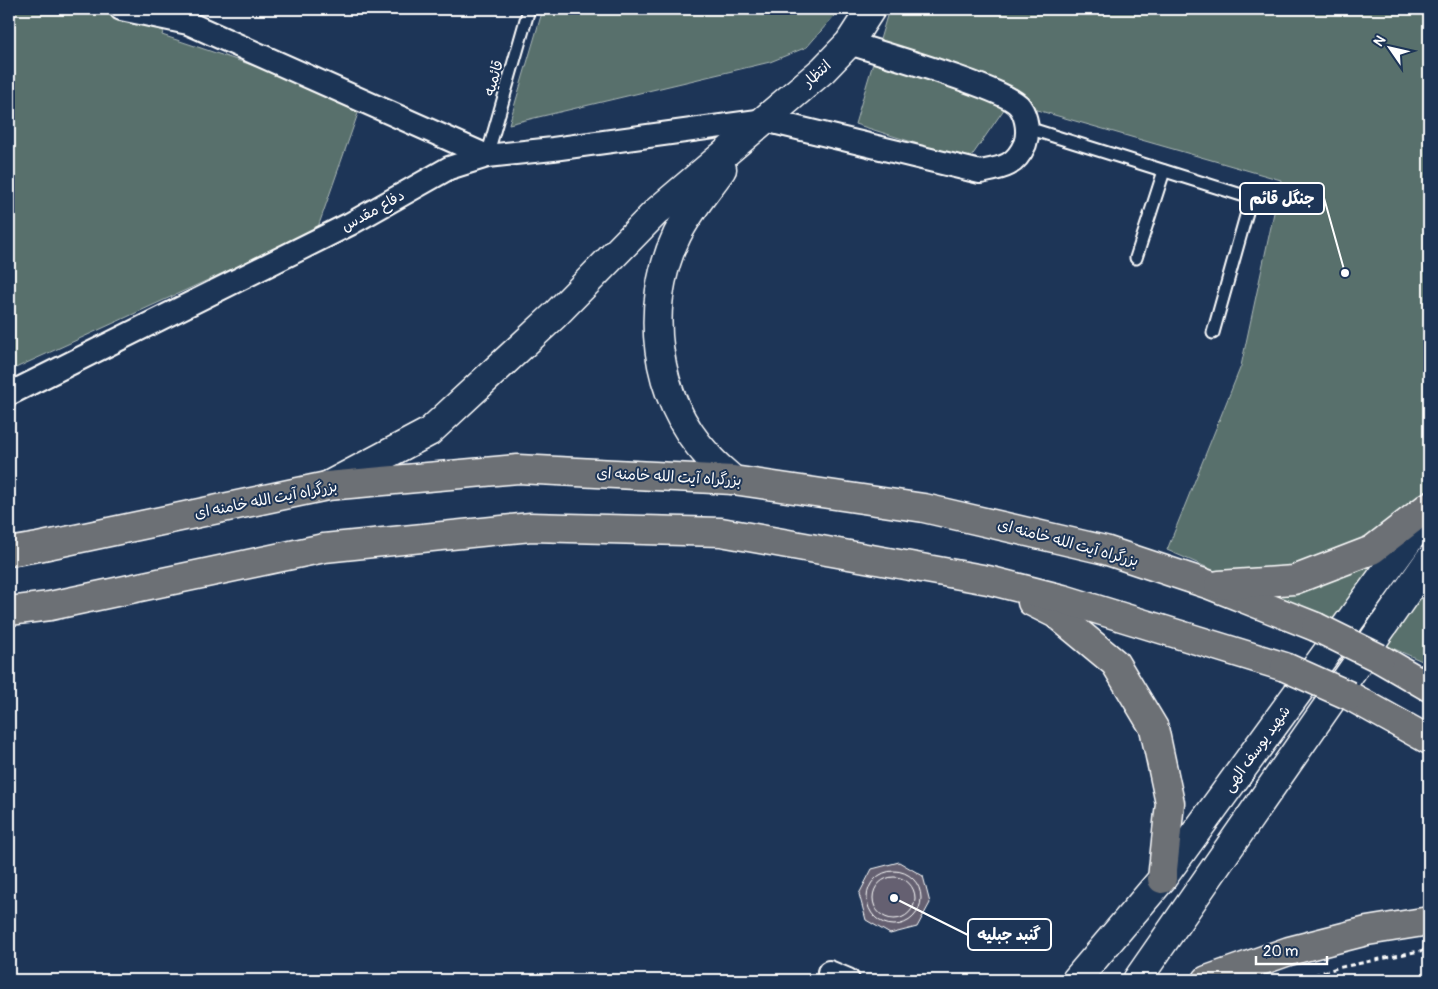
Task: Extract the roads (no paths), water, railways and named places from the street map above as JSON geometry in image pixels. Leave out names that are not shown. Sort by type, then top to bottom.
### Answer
[{"type":"highway","name":"بزرگراه آیت الله خامنه ای","points":[[9,552],[327,486],[518,469],[733,480],[924,508],[1105,550],[1210,585],[1316,627],[1379,658],[1429,687]]},
{"type":"highway","points":[[1210,585],[1294,580],[1372,550],[1429,506]]},
{"type":"highway","points":[[9,611],[50,606],[324,548],[531,527],[721,532],[988,580],[1063,599],[1285,667],[1350,696],[1429,740]]},
{"type":"highway","points":[[988,580],[1056,614],[1115,663],[1154,728],[1170,803],[1162,879]]},
{"type":"highway","points":[[1207,980],[1288,950],[1367,930],[1429,921]]},
{"type":"street","points":[[121,9],[190,16],[487,156]]},
{"type":"street","name":"انتظار","points":[[758,125],[823,70],[849,43],[871,9]]},
{"type":"street","points":[[758,125],[980,172],[1006,168],[1021,153],[1027,140],[1028,128],[1020,106],[991,89],[849,43]]},
{"type":"street","points":[[733,480],[708,456],[692,436],[678,412],[668,389],[661,363],[658,311],[661,285],[677,235],[690,212],[758,125]]},
{"type":"street","points":[[327,486],[429,432],[554,316],[656,212],[758,125]]},
{"type":"street","name":"دفاع مقدس","points":[[9,394],[350,224],[449,168],[487,156],[758,125]]},
{"type":"street","name":"شهید یوسف الهی","points":[[1076,980],[1162,879],[1429,512]]},
{"type":"street","points":[[1137,980],[1429,560]]},
{"type":"lane","name":"قائمیه","points":[[487,156],[529,9]]},
{"type":"lane","points":[[1028,128],[1251,198],[1213,333]]},
{"type":"lane","points":[[1136,258],[1164,171]]},
{"type":"place","name":"جنگل قائم","points":[[1345,273]]},
{"type":"place","name":"گنبد جبلیه","points":[[894,898]]}]
